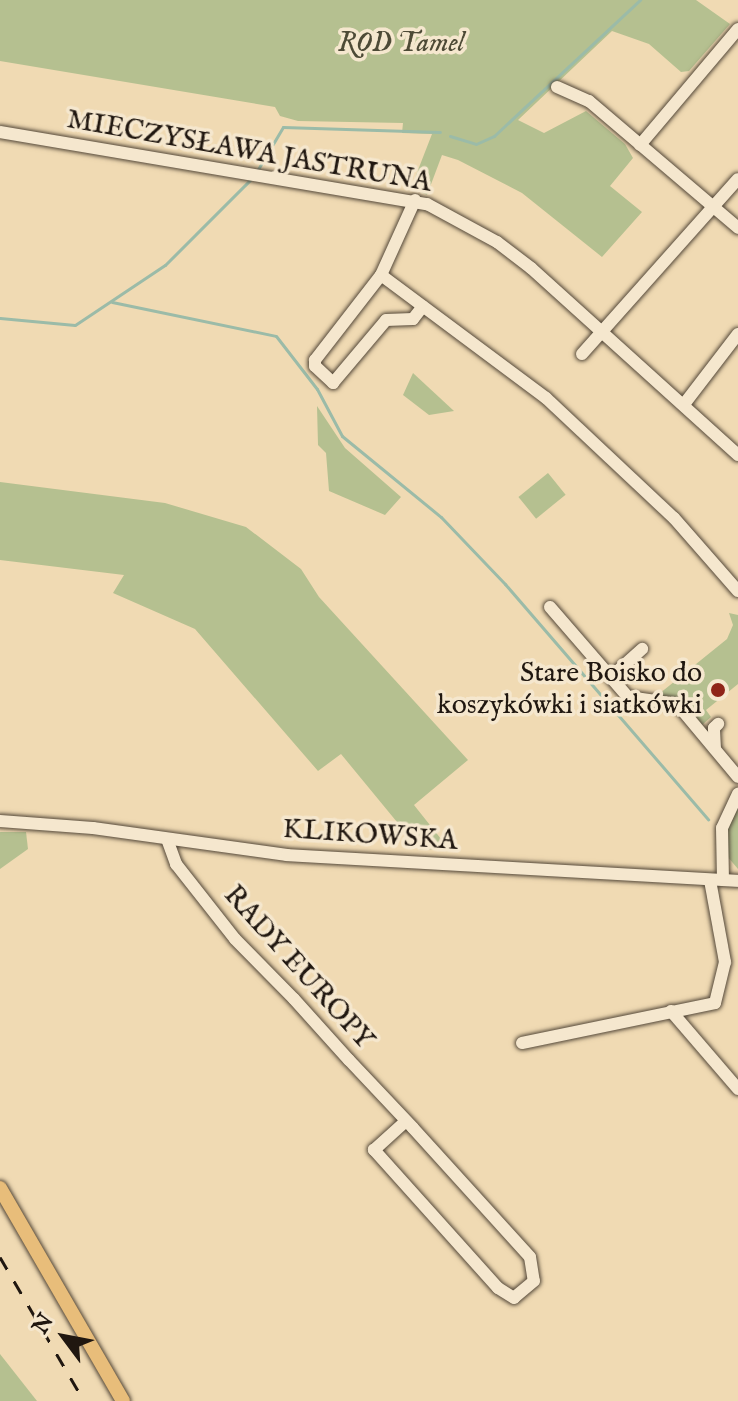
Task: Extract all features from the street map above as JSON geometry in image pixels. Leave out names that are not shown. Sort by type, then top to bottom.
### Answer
[{"type":"main road","points":[[0,1188],[123,1401]]},
{"type":"street","points":[[640,145],[738,29]]},
{"type":"street","points":[[557,87],[589,101],[738,228]]},
{"type":"street","name":"MIECZYSŁAWA JASTRUNA","points":[[0,132],[415,200],[497,242],[604,329],[738,455]]},
{"type":"street","points":[[582,354],[738,179]]},
{"type":"street","points":[[415,200],[381,275],[315,360],[333,383],[386,320],[413,319],[423,306]]},
{"type":"street","points":[[381,275],[546,398],[674,518],[738,591]]},
{"type":"street","points":[[685,403],[738,334]]},
{"type":"street","points":[[550,607],[611,677],[636,700],[677,704],[738,777]]},
{"type":"street","points":[[611,677],[642,649]]},
{"type":"street","points":[[703,734],[717,722],[714,728],[715,749]]},
{"type":"street","points":[[522,1043],[715,1003],[725,962],[716,880],[722,828],[738,794]]},
{"type":"street","name":"KLIKOWSKA","points":[[0,821],[313,857],[738,881]]},
{"type":"street","name":"RADY EUROPY","points":[[167,839],[176,864],[235,939],[406,1121],[530,1257],[534,1281],[514,1298],[498,1288],[374,1150],[406,1121]]},
{"type":"street","points":[[671,1011],[738,1089]]},
{"type":"green space","name":"ROD Tamel","points":[[0,0],[696,0],[730,24],[689,71],[681,72],[649,44],[612,31],[518,120],[544,133],[586,111],[625,144],[633,158],[610,186],[642,212],[602,257],[522,193],[458,160],[442,155],[427,195],[411,188],[432,134],[402,133],[403,123],[298,121],[280,116],[275,107],[0,61]]},
{"type":"green space","points":[[413,373],[454,411],[429,415],[403,395]]},
{"type":"green space","points":[[317,406],[345,448],[401,497],[385,515],[329,491],[326,453],[318,445]]},
{"type":"green space","points":[[548,473],[566,495],[536,519],[518,497]]},
{"type":"green space","points":[[0,482],[165,503],[246,527],[301,569],[319,597],[468,760],[414,805],[449,849],[420,850],[341,754],[318,771],[195,629],[113,593],[124,575],[0,560]]},
{"type":"green space","points":[[729,613],[738,615],[738,684],[706,710],[711,717],[702,725],[682,694],[673,701],[654,698],[727,639],[733,625]]},
{"type":"green space","points":[[738,802],[738,869],[727,856],[727,830]]},
{"type":"green space","points":[[0,832],[26,832],[28,849],[0,869]]},
{"type":"green space","points":[[0,1354],[37,1401],[0,1401]]},
{"type":"waterway","points":[[450,136],[476,144],[494,136],[640,0]]},
{"type":"waterway","points":[[257,171],[283,127],[440,132]]},
{"type":"waterway","points":[[0,318],[75,325],[165,265],[250,180]]},
{"type":"waterway","points":[[112,302],[276,336],[317,389],[342,436],[441,517],[505,584],[708,819]]},
{"type":"railway","points":[[0,1257],[84,1401]]},
{"type":"place","name":"Stare Boisko do koszykówki i siatkówki","points":[[718,690]]}]
